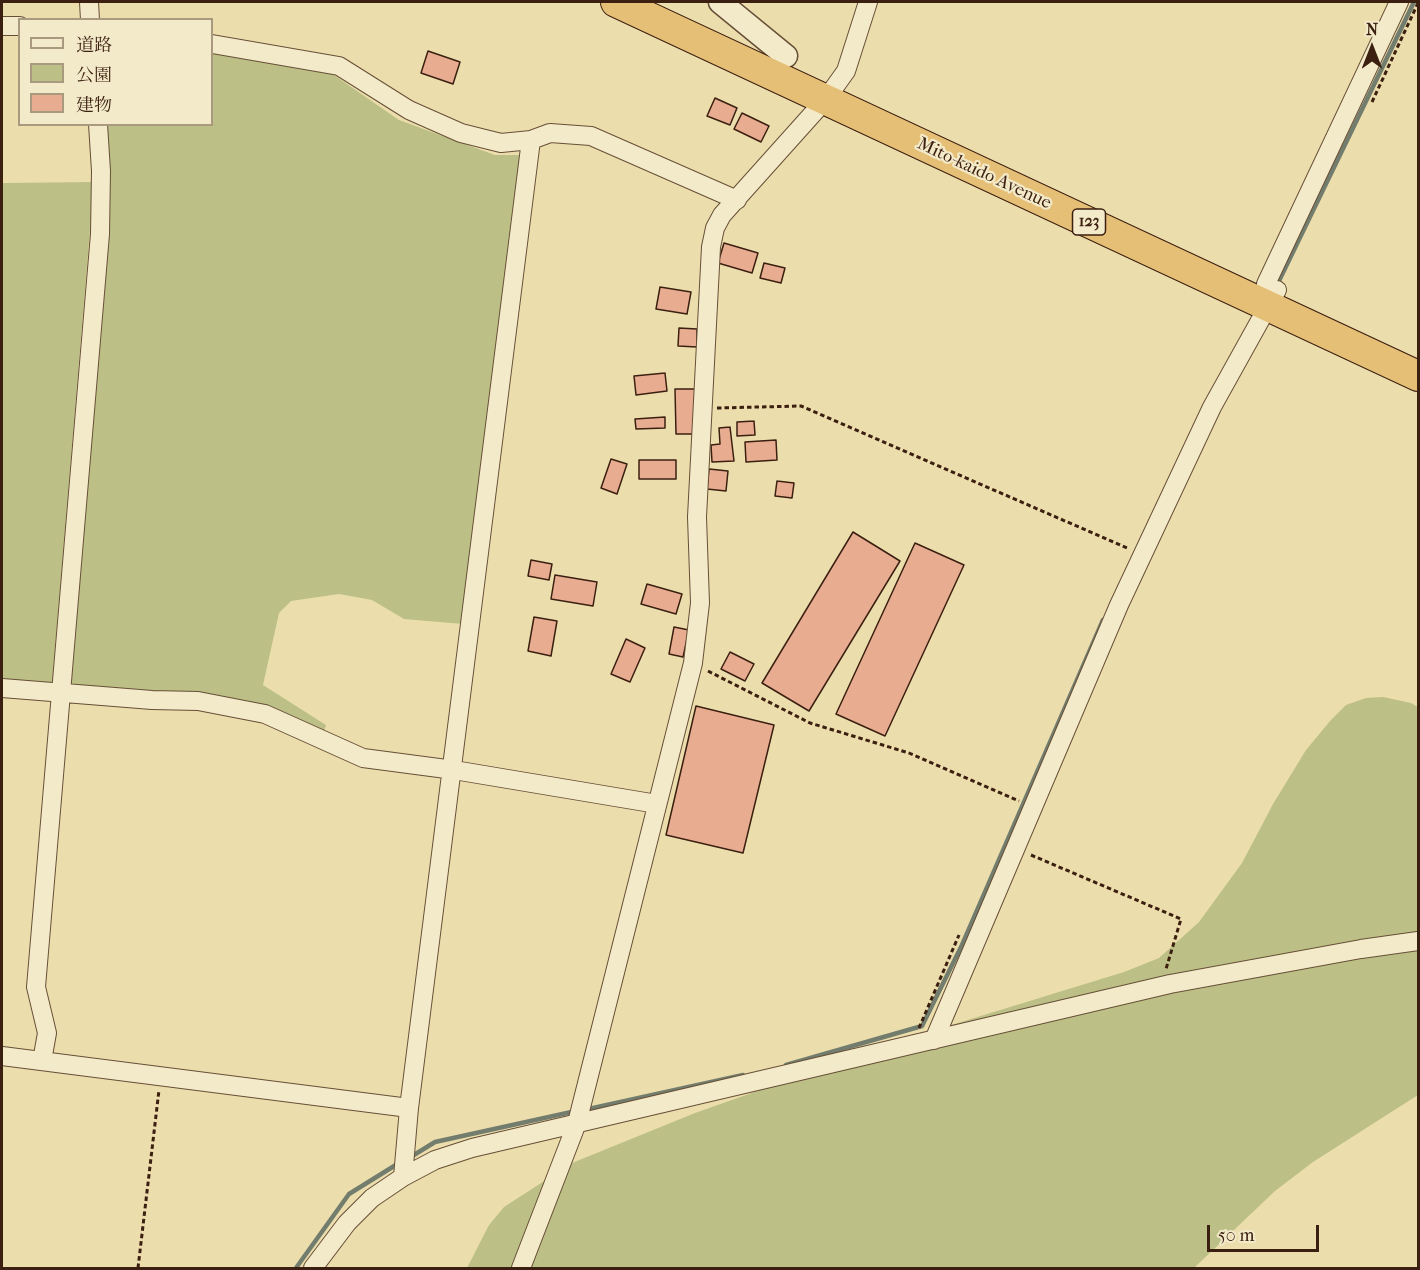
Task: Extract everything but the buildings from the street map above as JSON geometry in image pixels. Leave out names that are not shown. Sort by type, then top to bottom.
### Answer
[{"type":"highway","name":"Mito-kaido Avenue","points":[[616,2],[831,91],[1270,293],[1419,353]]},
{"type":"highway","name":"Mito-kaido Avenue","points":[[665,2],[786,56],[831,91]]},
{"type":"highway","name":"Mito-kaido Avenue","points":[[1270,293],[1419,376]]},
{"type":"street","points":[[89,2],[90,18]]},
{"type":"street","points":[[720,2],[786,56]]},
{"type":"street","points":[[521,1269],[577,1124],[693,663],[700,603],[697,517],[711,247],[715,228],[722,215],[831,91],[851,59],[868,2]]},
{"type":"street","points":[[934,1040],[1015,849],[1132,553],[1212,407],[1270,293],[1399,2]]},
{"type":"street","points":[[2,26],[18,26]]},
{"type":"street","points":[[213,44],[339,66],[410,110],[462,133],[501,144],[531,140],[550,133],[591,136],[737,200]]},
{"type":"street","points":[[42,1061],[47,1033],[36,987],[100,234],[101,171],[98,126]]},
{"type":"street","points":[[403,1177],[531,140]]},
{"type":"street","points":[[2,688],[198,701],[264,714],[363,758],[454,770],[657,804]]},
{"type":"street","points":[[314,1269],[347,1223],[372,1198],[403,1177],[435,1160],[472,1148],[1160,987],[1361,949],[1419,941]]},
{"type":"street","points":[[2,1056],[410,1108]]},
{"type":"path","points":[[703,408],[801,406],[1132,553]]},
{"type":"path","points":[[693,663],[810,723],[909,753],[1019,801],[1023,791]]},
{"type":"path","points":[[1015,849],[1181,919],[1160,987]]},
{"type":"path","points":[[138,1269],[161,1076]]},
{"type":"green space","points":[[213,53],[331,73],[399,120],[495,155],[520,155],[463,624],[404,619],[372,600],[339,594],[291,601],[279,613],[263,685],[326,725],[323,735],[162,695],[68,685],[110,182],[106,126],[213,126]]},
{"type":"green space","points":[[94,182],[52,684],[2,679],[2,183]]},
{"type":"green space","points":[[1383,697],[1411,703],[1418,707],[1418,1095],[1313,1162],[1275,1191],[1194,1268],[467,1268],[489,1225],[504,1207],[572,1163],[695,1113],[896,1042],[1124,972],[1159,958],[1199,922],[1242,863],[1273,804],[1306,750],[1330,721],[1346,705],[1366,698]]},
{"type":"waterway","points":[[1277,285],[1414,2]]},
{"type":"waterway","points":[[786,1065],[922,1026],[962,945],[1103,620]]},
{"type":"waterway","points":[[584,1110],[743,1075]]},
{"type":"waterway","points":[[409,1158],[435,1142],[576,1111]]},
{"type":"waterway","points":[[296,1268],[349,1194],[399,1163]]}]
